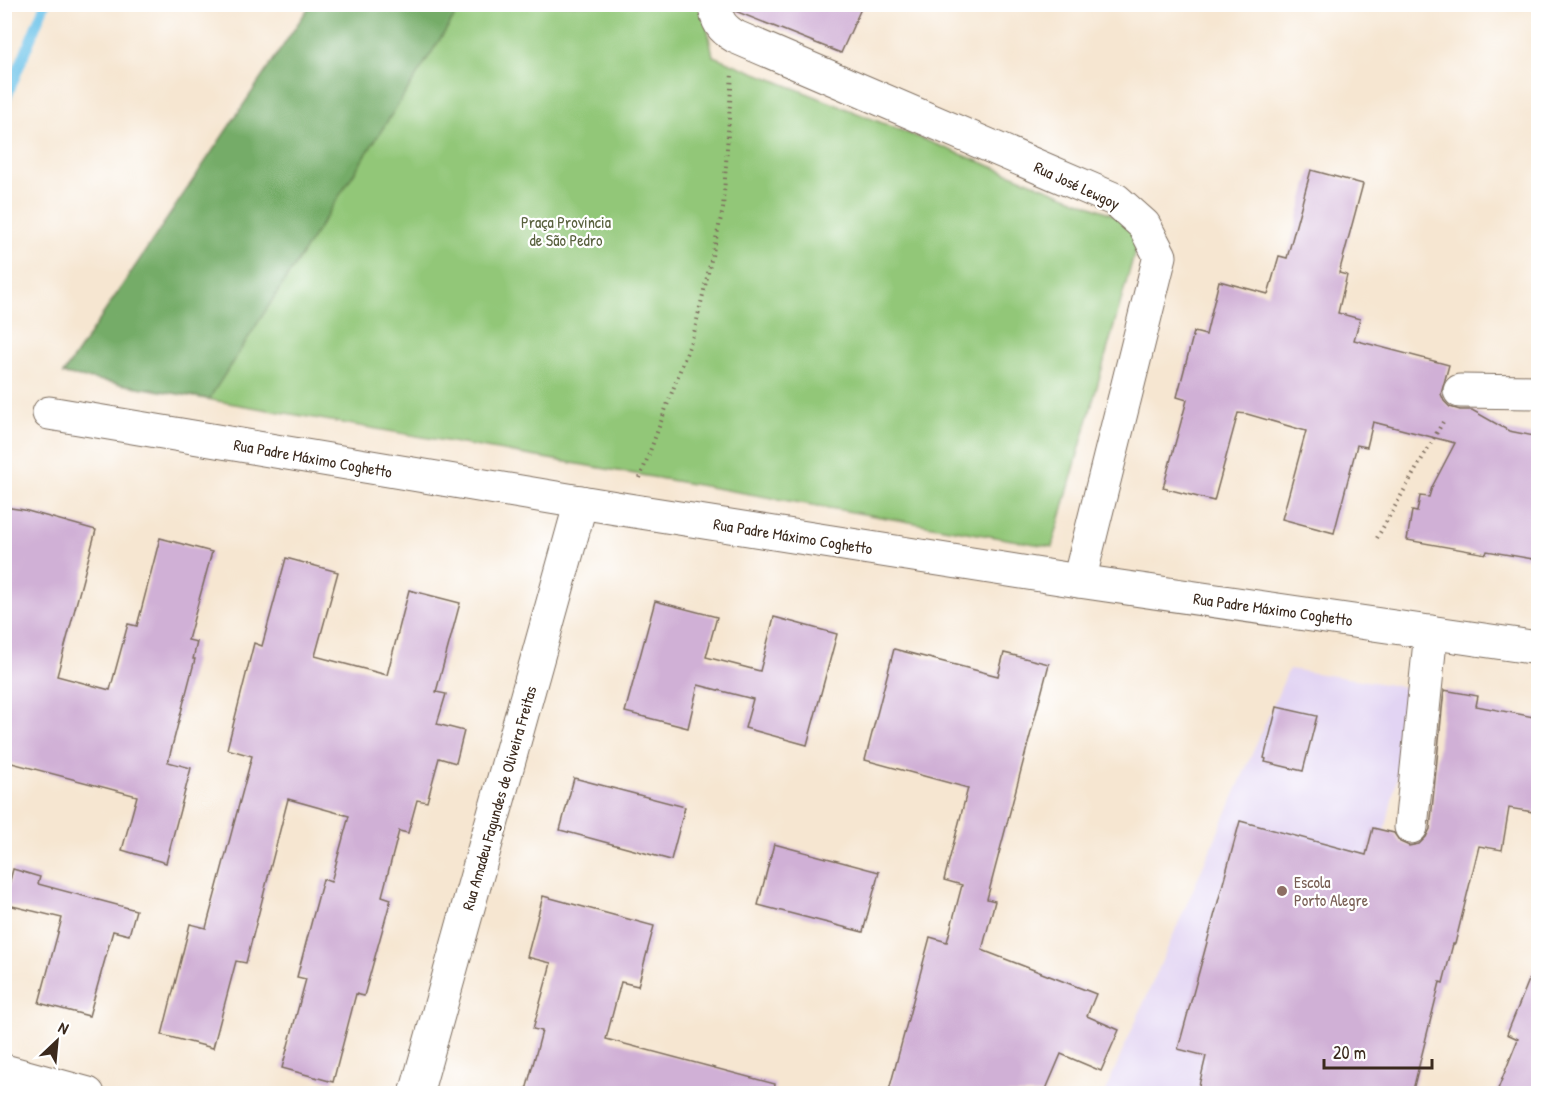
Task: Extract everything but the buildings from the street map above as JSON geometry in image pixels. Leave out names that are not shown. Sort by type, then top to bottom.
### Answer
[{"type":"street","name":"Rua José Lewgoy","points":[[715,4],[716,17],[724,30],[736,37],[1116,200],[1144,225],[1160,256],[1079,581]]},
{"type":"street","points":[[1460,391],[1539,392]]},
{"type":"street","name":"Rua Padre Máximo Coghetto","points":[[49,413],[628,510],[1079,581],[1539,648]]},
{"type":"street","name":"Rua Amadeu Fagundes de Oliveira Freitas","points":[[416,1094],[581,502]]},
{"type":"street","points":[[1412,827],[1431,632]]},
{"type":"street","points":[[4,1071],[88,1094]]},
{"type":"path","points":[[628,510],[694,333],[723,209],[736,37]]},
{"type":"path","points":[[1377,538],[1460,391]]},
{"type":"shaded area","name":"Escola Porto Alegre","points":[[1289,669],[1417,689],[1326,1093],[1104,1094]]},
{"type":"green space","points":[[311,4],[462,5],[209,399],[63,374]]},
{"type":"green space","name":"Praça Província de São Pedro","points":[[311,5],[703,5],[713,56],[1142,226],[1052,547],[63,374]]},
{"type":"waterway","points":[[4,104],[45,4]]},
{"type":"place","name":"Escola Porto Alegre","points":[[1282,891]]}]
